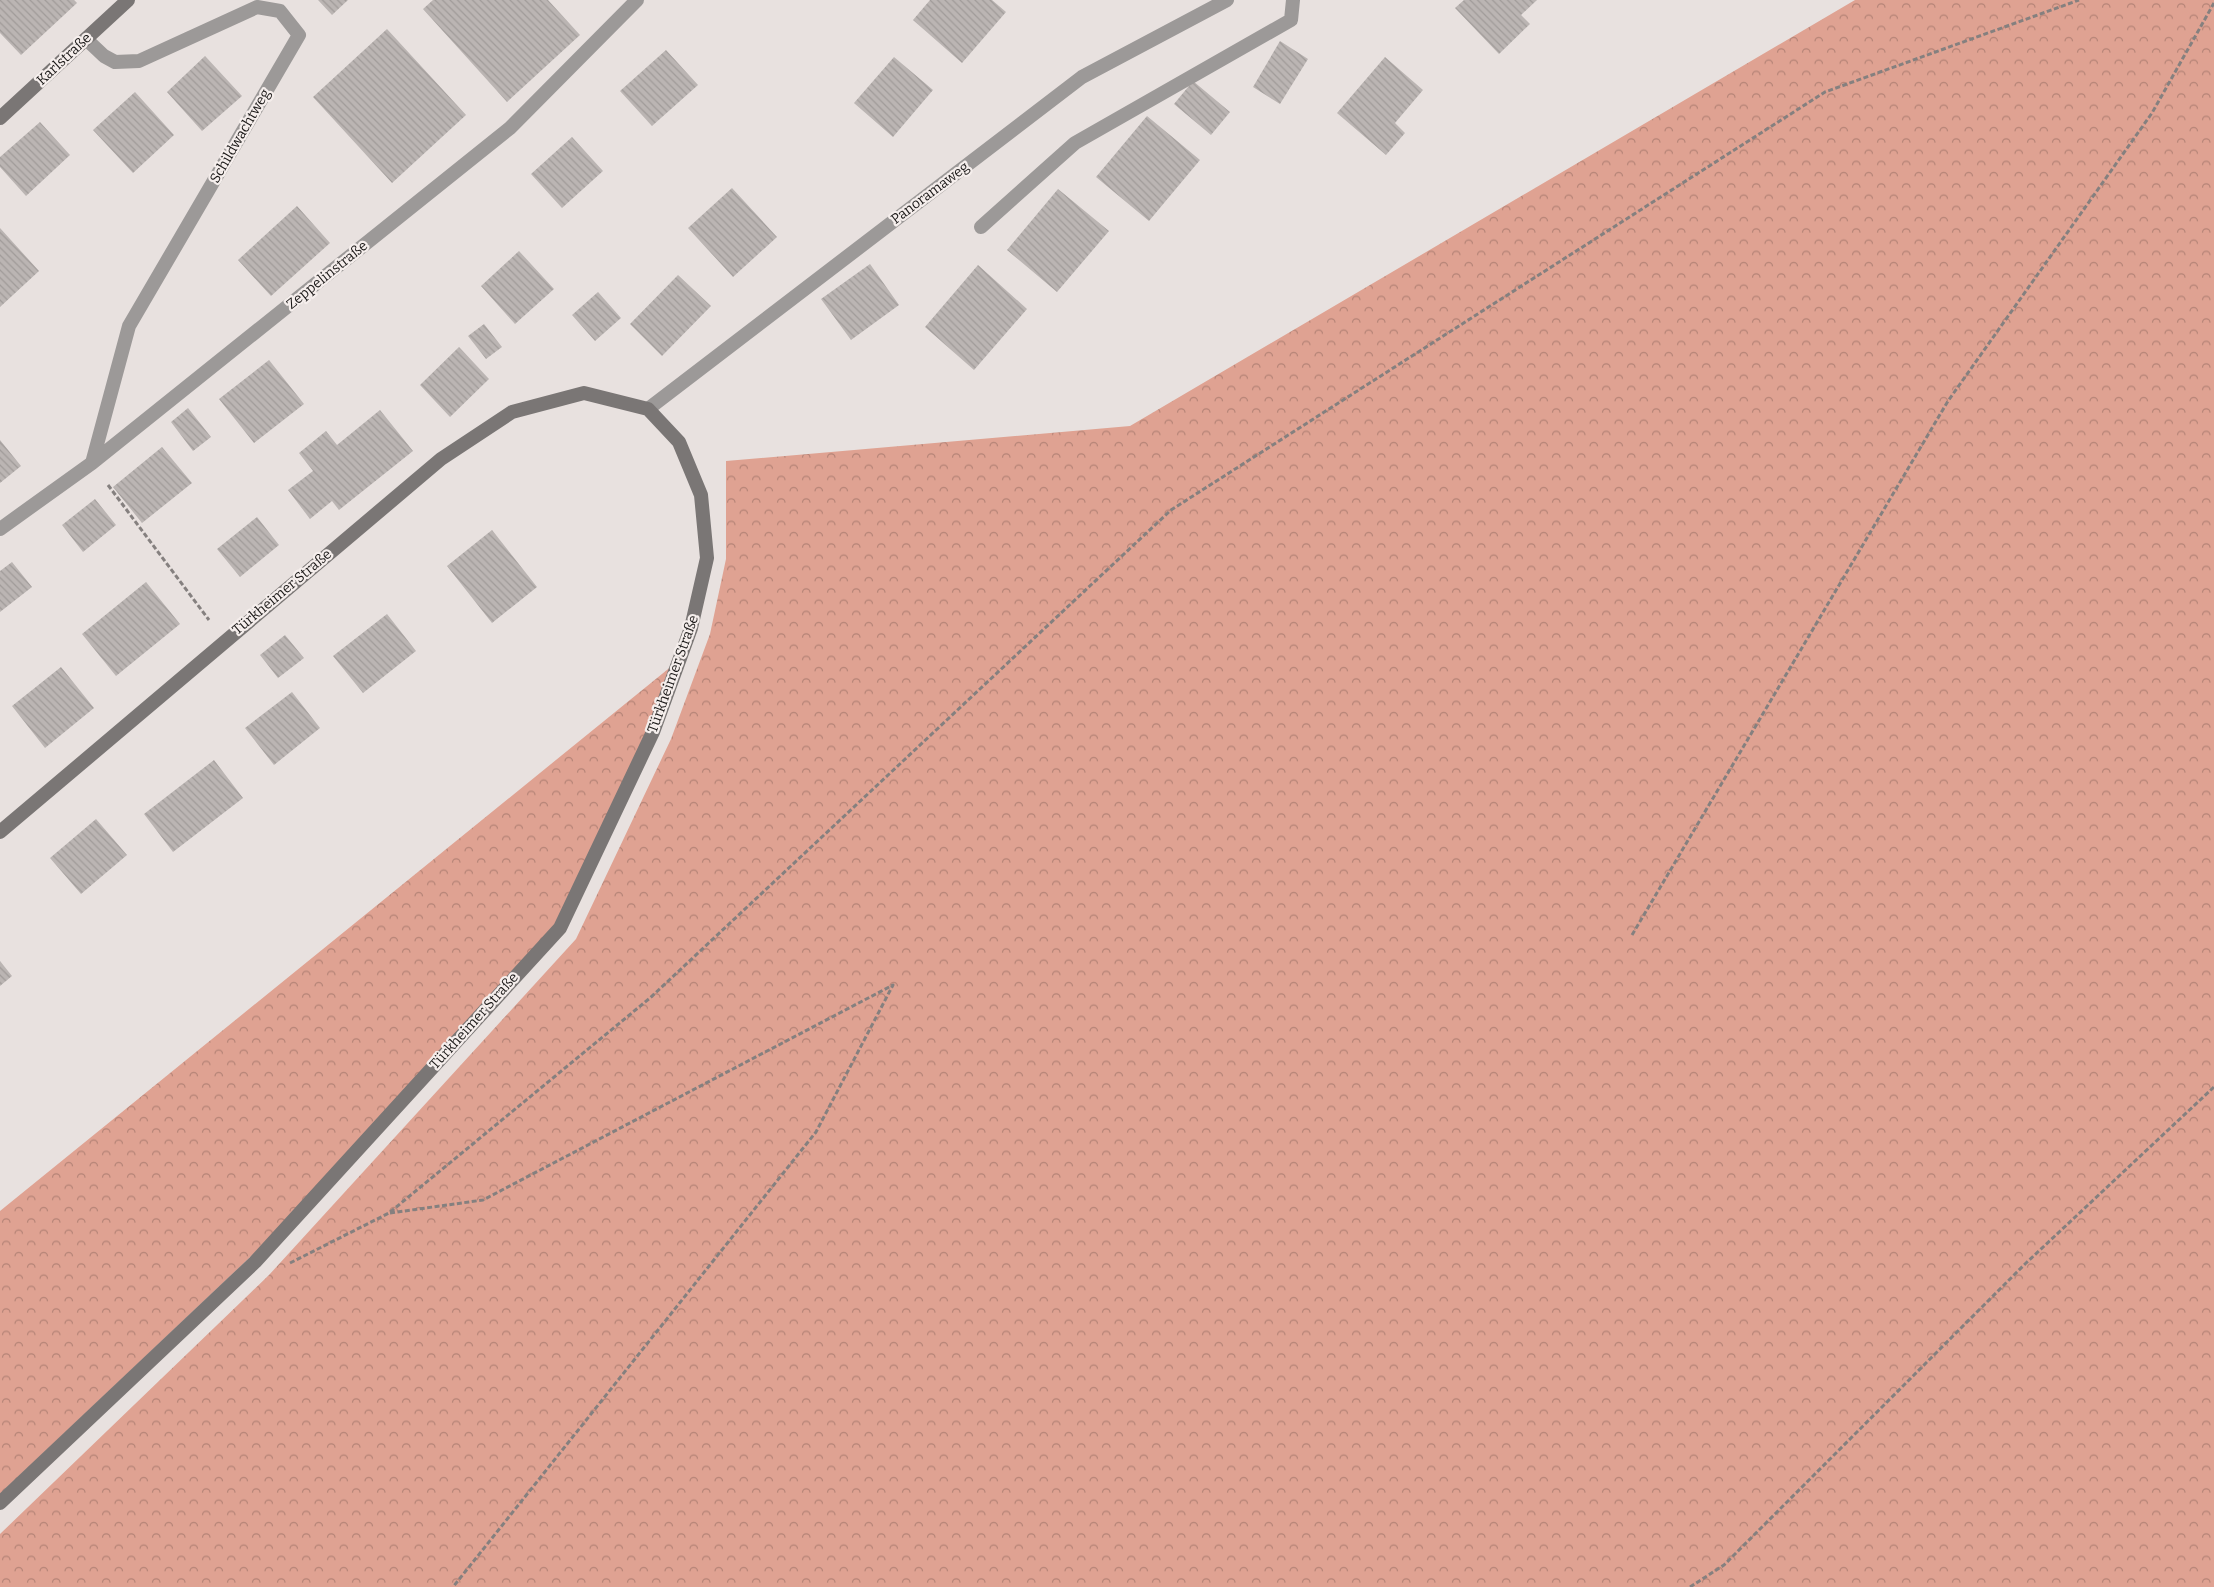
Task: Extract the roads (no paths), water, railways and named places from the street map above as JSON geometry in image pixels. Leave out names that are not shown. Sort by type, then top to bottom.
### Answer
[{"type":"main road","name":"Karlstraße","points":[[0,118],[128,0]]},
{"type":"main road","name":"Türkheimer Straße","points":[[0,832],[440,459],[512,412],[584,393],[648,409],[679,442],[701,495],[707,558],[691,628],[653,732],[560,928],[255,1262],[0,1503]]},
{"type":"street","name":"Zeppelinstraße","points":[[0,529],[92,463],[510,128],[637,0]]},
{"type":"street","name":"Panoramaweg","points":[[648,409],[1082,77],[1227,0]]},
{"type":"street","points":[[981,227],[1075,142],[1291,20],[1293,0]]},
{"type":"street","name":"Schildwachtweg","points":[[86,39],[104,56],[115,62],[139,61],[257,7],[280,11],[298,35],[129,326],[92,463]]}]
